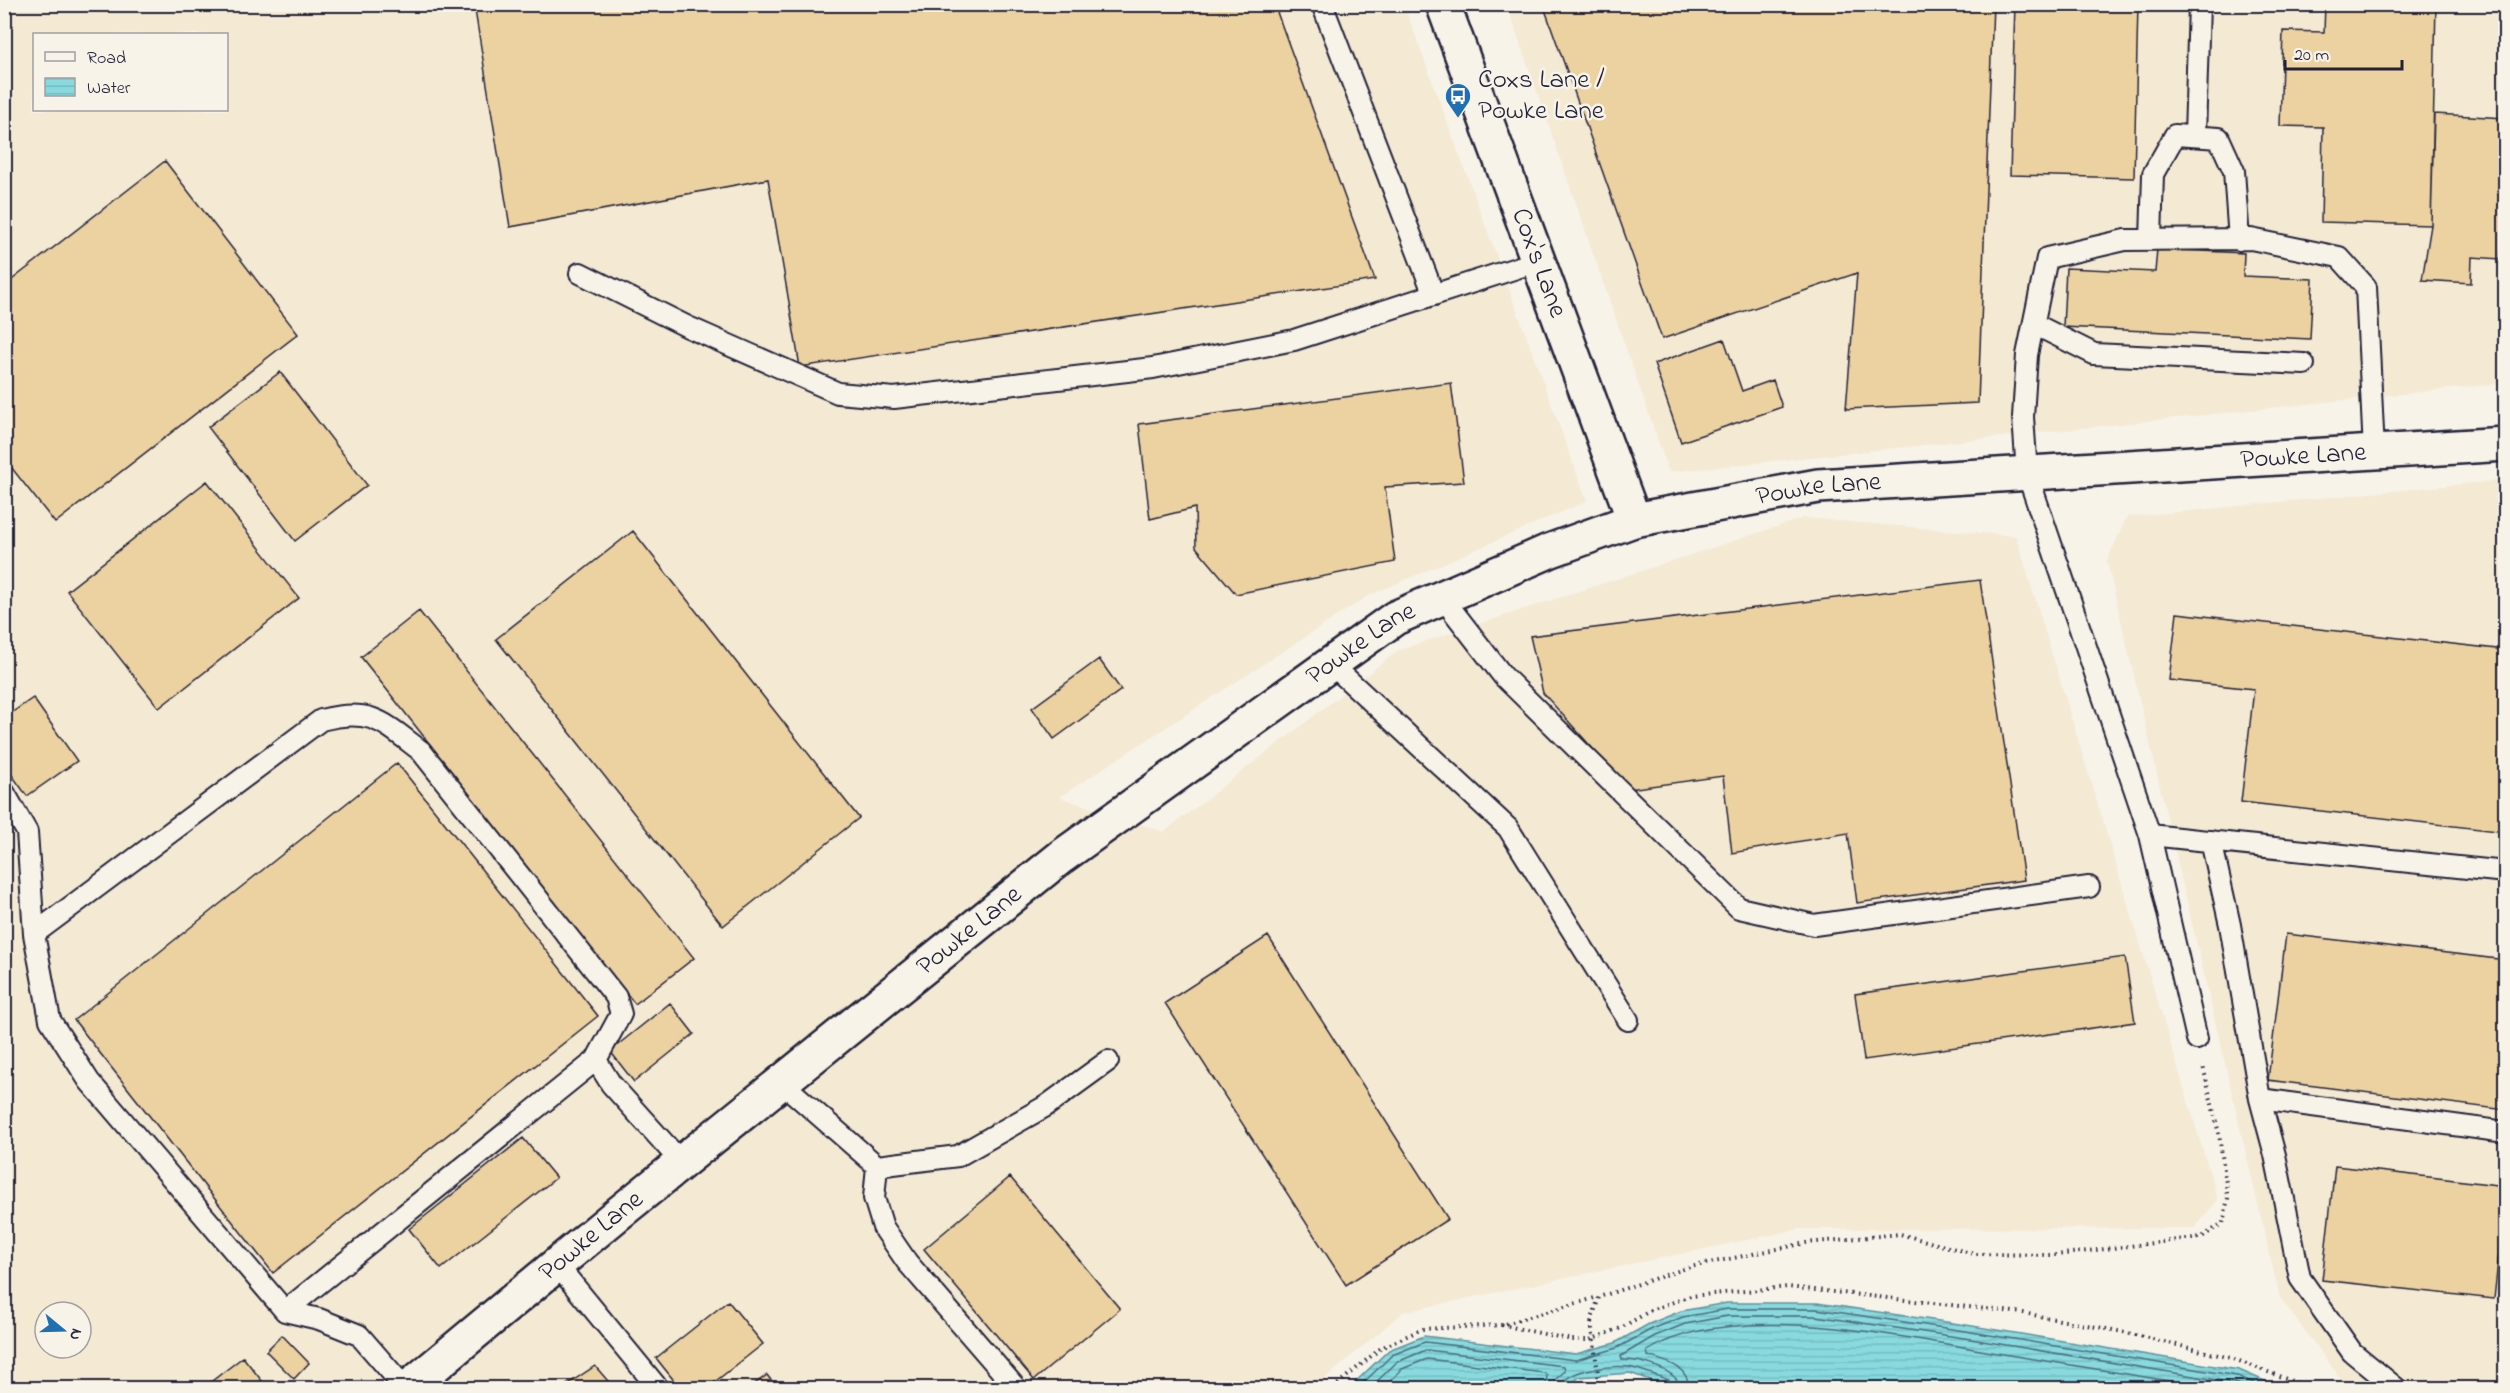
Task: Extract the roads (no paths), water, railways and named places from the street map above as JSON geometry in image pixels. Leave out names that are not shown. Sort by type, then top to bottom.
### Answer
[{"type":"street","name":"Cox's Lane","points":[[1443,4],[1634,520]]},
{"type":"street","name":"Powke Lane","points":[[406,1389],[781,1082],[1061,857],[1395,618],[1549,551],[1634,520],[1818,486],[2505,444]]},
{"type":"lane","points":[[1322,4],[1434,295]]},
{"type":"lane","points":[[2195,136],[2199,4]]},
{"type":"lane","points":[[2151,240],[2153,174],[2175,135],[2218,138],[2234,171],[2239,240]]},
{"type":"lane","points":[[2197,1039],[2150,835],[2026,473],[2023,417],[2027,355],[2047,258],[2126,240],[2251,239],[2339,257],[2366,287],[2374,452]]},
{"type":"lane","points":[[580,273],[688,327],[838,393],[894,398],[1153,368],[1294,340],[1538,261]]},
{"type":"lane","points":[[2034,324],[2094,354],[2304,364]]},
{"type":"lane","points":[[1442,597],[1503,676],[1739,908],[1814,925],[2089,887]]},
{"type":"lane","points":[[1331,664],[1508,828],[1628,1020]]},
{"type":"lane","points":[[34,934],[321,720],[347,713],[381,720],[421,752],[616,997],[621,1014],[596,1060],[285,1311]]},
{"type":"lane","points":[[4,792],[27,832],[34,934],[51,1020],[89,1081],[285,1311],[319,1319],[358,1335],[406,1389]]},
{"type":"lane","points":[[2150,835],[2505,872]]},
{"type":"lane","points":[[2211,841],[2230,925],[2260,1100],[2275,1155],[2300,1278],[2352,1352],[2396,1389]]},
{"type":"lane","points":[[596,1060],[611,1084],[682,1163]]},
{"type":"lane","points":[[781,1082],[877,1166],[958,1156],[1046,1106],[1108,1061]]},
{"type":"lane","points":[[2260,1100],[2505,1132]]},
{"type":"lane","points":[[877,1166],[874,1198],[883,1227],[907,1262],[1016,1389]]},
{"type":"lane","points":[[557,1265],[658,1389]]},
{"type":"water","points":[[1727,1303],[1817,1303],[1966,1325],[2239,1370],[2281,1388],[1672,1388],[1630,1373],[1580,1377],[1564,1388],[1349,1388],[1389,1350],[1424,1336],[1576,1354],[1615,1343],[1649,1324],[1681,1311]]},
{"type":"place","name":"Coxs Lane / Powke Lane","points":[[1458,119]]}]
